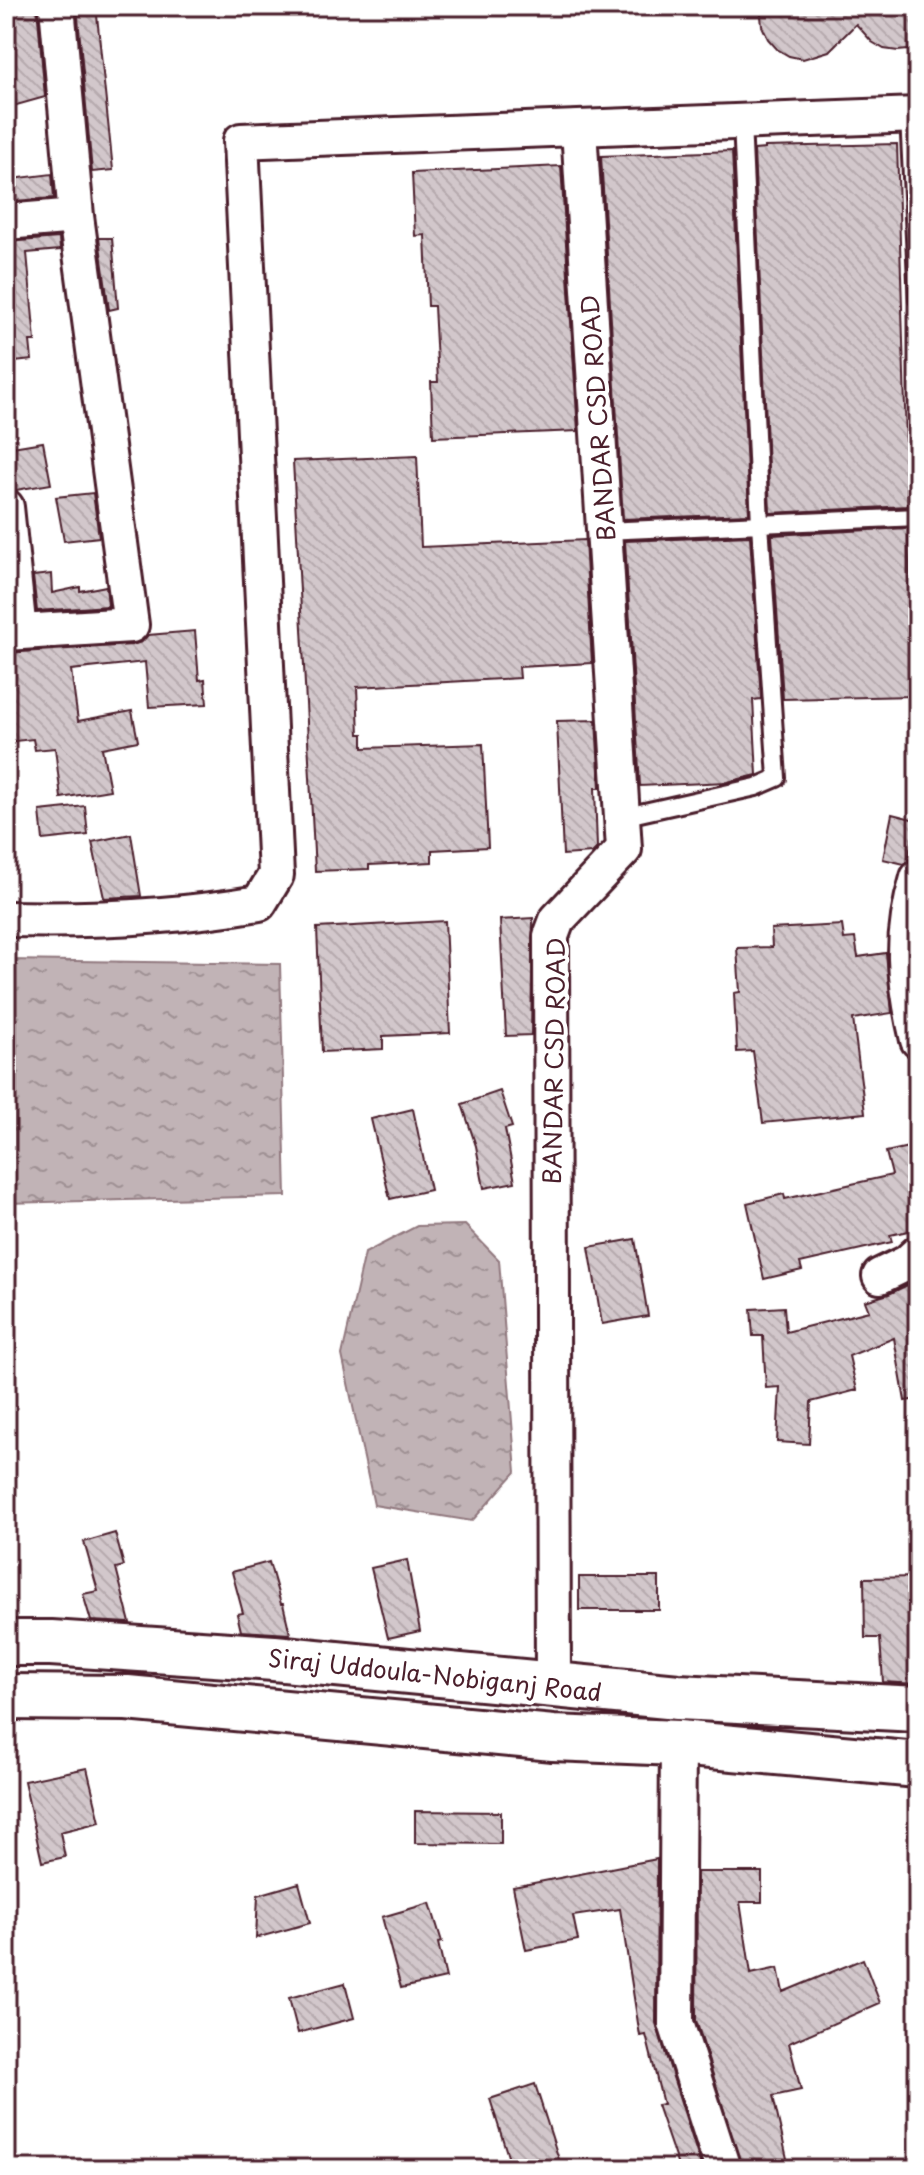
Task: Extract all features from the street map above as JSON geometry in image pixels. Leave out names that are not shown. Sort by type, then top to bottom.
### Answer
[{"type":"main road","name":"Siraj Uddoula-Nobiganj Road","points":[[6,1643],[51,1643],[274,1658],[678,1697],[918,1709]]},
{"type":"main road","name":"Siraj Uddoula-Nobiganj Road","points":[[6,1697],[127,1698],[553,1738],[678,1743],[918,1765]]},
{"type":"main road","points":[[862,1759],[864,1706]]},
{"type":"street","points":[[6,507],[13,632],[131,625],[76,216],[57,6]]},
{"type":"street","points":[[6,919],[209,912],[259,903],[276,875],[241,141],[914,116]]},
{"type":"street","name":"BANDAR CSD ROAD","points":[[553,1686],[551,936],[557,920],[624,849],[579,129]]},
{"type":"street","points":[[6,222],[76,216]]},
{"type":"street","points":[[918,878],[911,903],[904,958],[918,1040]]},
{"type":"street","points":[[880,1276],[907,1263],[918,1253]]},
{"type":"street","points":[[678,1743],[676,2023],[723,2169]]},
{"type":"lane","points":[[914,116],[918,299]]},
{"type":"lane","points":[[622,817],[756,787],[777,778],[760,524],[742,122]]},
{"type":"lane","points":[[604,531],[918,517]]},
{"type":"water","points":[[6,960],[280,964],[286,1196],[6,1203]]},
{"type":"water","points":[[465,1225],[499,1260],[516,1472],[472,1521],[374,1505],[342,1355],[365,1253],[417,1226]]},
{"type":"building","points":[[6,6],[37,6],[45,97],[6,108]]},
{"type":"building","points":[[77,6],[96,6],[113,170],[92,172]]},
{"type":"building","points":[[760,6],[918,6],[918,49],[884,49],[872,42],[856,24],[829,51],[803,59],[789,56],[768,39],[762,26]]},
{"type":"building","points":[[897,144],[908,506],[770,513],[754,150],[765,147]]},
{"type":"building","points":[[732,151],[749,514],[623,519],[601,156]]},
{"type":"building","points":[[561,166],[578,431],[433,437],[431,382],[438,382],[434,306],[428,306],[425,235],[415,236],[412,173]]},
{"type":"building","points":[[52,174],[54,198],[14,201],[11,179]]},
{"type":"building","points":[[59,238],[60,250],[27,253],[35,341],[30,341],[32,360],[6,363],[6,242]]},
{"type":"building","points":[[99,238],[112,238],[118,308],[109,310]]},
{"type":"building","points":[[43,442],[51,484],[16,490],[9,488],[6,448]]},
{"type":"building","points":[[417,456],[421,547],[585,540],[592,663],[519,667],[520,678],[357,687],[359,734],[363,734],[363,748],[483,744],[488,847],[432,850],[432,862],[315,871],[293,461]]},
{"type":"building","points":[[93,493],[99,537],[64,541],[56,497]]},
{"type":"building","points":[[908,528],[913,696],[783,699],[772,535]]},
{"type":"building","points":[[750,536],[761,699],[753,700],[757,775],[727,782],[640,786],[625,541]]},
{"type":"building","points":[[51,574],[52,593],[106,586],[108,606],[37,611],[33,576]]},
{"type":"building","points":[[195,631],[199,680],[205,679],[207,704],[149,707],[145,662],[71,670],[78,721],[132,711],[138,741],[102,748],[110,790],[61,798],[55,748],[35,750],[33,739],[6,742],[6,653],[132,645],[142,642],[148,635]]},
{"type":"building","points":[[596,720],[600,788],[595,788],[597,848],[592,853],[563,855],[557,721]]},
{"type":"building","points":[[85,806],[88,835],[43,840],[40,811]]},
{"type":"building","points":[[892,814],[916,820],[908,861],[904,864],[883,859]]},
{"type":"building","points":[[131,834],[141,896],[104,898],[92,842]]},
{"type":"building","points":[[533,918],[531,1035],[506,1036],[500,920]]},
{"type":"building","points":[[445,921],[450,1033],[383,1036],[383,1049],[322,1052],[317,928]]},
{"type":"building","points":[[842,925],[844,939],[855,938],[858,957],[886,953],[892,1013],[853,1019],[865,1113],[763,1123],[753,1051],[737,1052],[734,993],[740,992],[737,948],[772,947],[771,929]]},
{"type":"building","points":[[500,1091],[512,1127],[505,1129],[515,1182],[484,1188],[476,1146],[462,1104]]},
{"type":"building","points":[[413,1109],[430,1190],[390,1199],[371,1119]]},
{"type":"building","points":[[913,1146],[918,1167],[918,1191],[913,1230],[890,1235],[892,1242],[800,1263],[802,1270],[764,1279],[747,1203],[784,1194],[785,1199],[892,1175],[886,1152]]},
{"type":"building","points":[[635,1239],[648,1316],[602,1324],[589,1247]]},
{"type":"building","points":[[918,1280],[918,1399],[905,1401],[894,1338],[849,1356],[857,1390],[811,1402],[809,1444],[777,1442],[780,1387],[766,1388],[763,1336],[753,1336],[751,1309],[784,1307],[786,1332],[869,1311],[865,1301]]},
{"type":"building","points":[[115,1533],[124,1566],[116,1568],[130,1623],[91,1621],[83,1594],[98,1591],[84,1542]]},
{"type":"building","points":[[407,1560],[420,1631],[388,1638],[371,1568]]},
{"type":"building","points":[[269,1562],[290,1634],[241,1631],[237,1614],[243,1613],[232,1572]]},
{"type":"building","points":[[579,1577],[659,1577],[659,1610],[579,1610]]},
{"type":"building","points":[[917,1577],[918,1684],[883,1682],[880,1638],[865,1638],[864,1578]]},
{"type":"building","points":[[87,1768],[100,1822],[60,1832],[65,1857],[42,1862],[24,1781]]},
{"type":"building","points":[[415,1811],[501,1812],[501,1844],[415,1843]]},
{"type":"building","points":[[657,1859],[656,2023],[702,2169],[679,2169],[657,2105],[663,2104],[646,2035],[640,2036],[620,1909],[573,1916],[578,1940],[526,1950],[513,1887]]},
{"type":"building","points":[[697,1872],[762,1872],[762,1902],[740,1902],[751,1974],[778,1968],[783,1992],[863,1959],[880,2003],[789,2043],[801,2090],[773,2096],[788,2163],[767,2169],[742,2169],[696,2020]]},
{"type":"building","points":[[299,1883],[310,1923],[256,1938],[258,1895]]},
{"type":"building","points":[[430,1903],[442,1942],[438,1943],[446,1978],[401,1988],[382,1917]]},
{"type":"building","points":[[345,1983],[354,2018],[298,2033],[289,1998]]},
{"type":"building","points":[[535,2084],[562,2169],[512,2169],[490,2099]]}]
